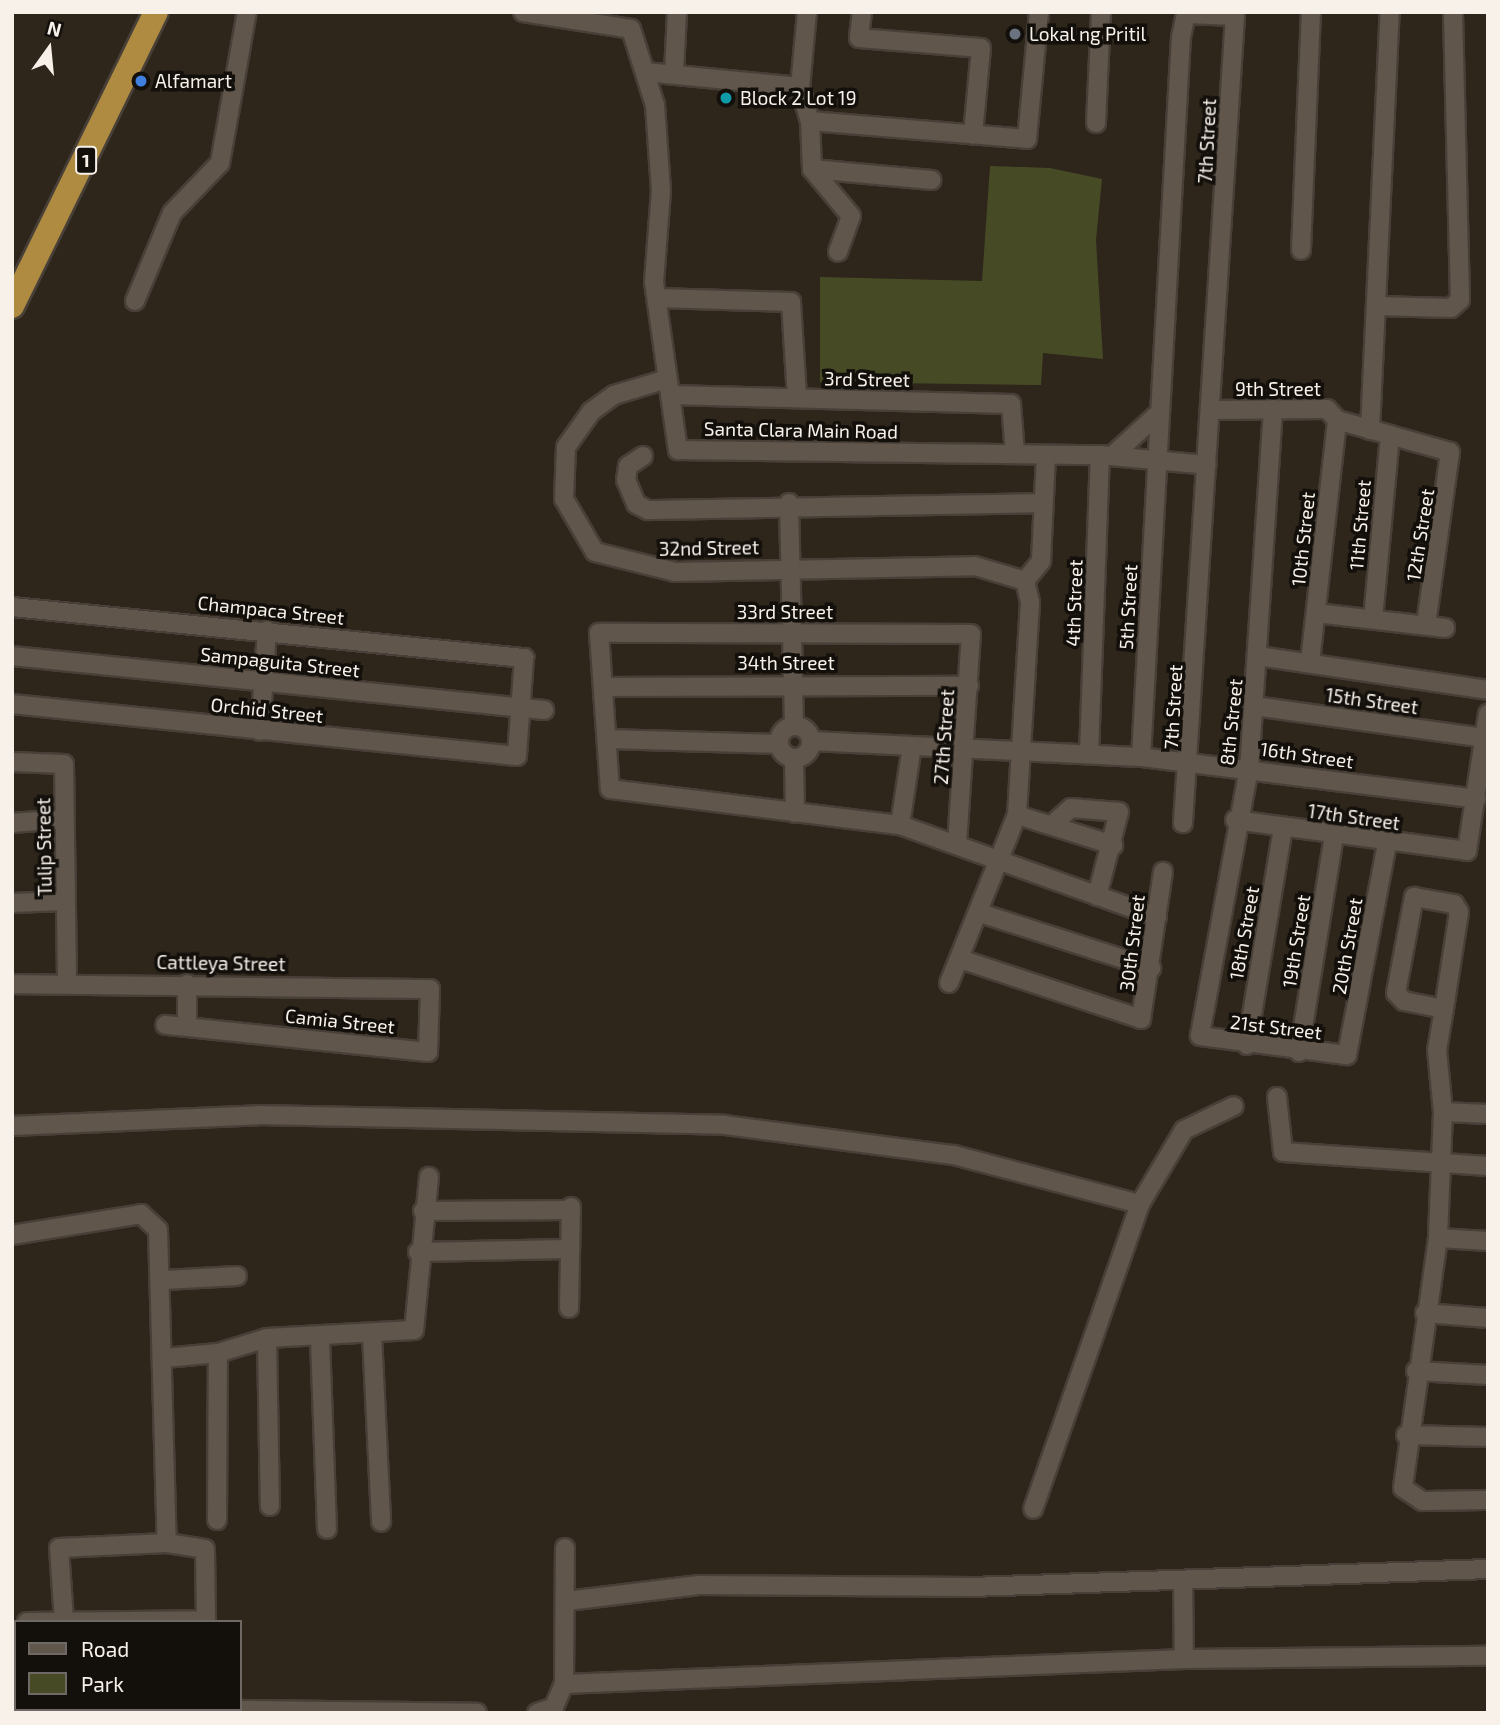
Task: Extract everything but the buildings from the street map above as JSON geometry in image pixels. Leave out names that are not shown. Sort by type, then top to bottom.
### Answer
[{"type":"highway","name":"1","points":[[12,306],[156,12]]},
{"type":"street","points":[[135,301],[172,213],[220,163],[247,12]]},
{"type":"street","name":"Santa Clara Main Road","points":[[523,12],[631,29],[655,105],[661,191],[657,298],[678,450],[1046,454],[1156,459],[1207,465]]},
{"type":"street","points":[[674,72],[677,12]]},
{"type":"street","points":[[807,12],[800,87],[810,121],[812,169],[851,216],[838,251]]},
{"type":"street","points":[[862,12],[859,38],[981,48],[973,135]]},
{"type":"street","points":[[810,121],[1027,139],[1039,12]]},
{"type":"street","points":[[1096,123],[1101,12]]},
{"type":"street","points":[[1301,250],[1311,12]]},
{"type":"street","points":[[1370,430],[1390,12]]},
{"type":"street","points":[[1377,306],[1451,308],[1460,300],[1453,12]]},
{"type":"street","name":"7th Street","points":[[1156,459],[1182,28],[1191,13],[1235,14],[1191,762],[1183,823]]},
{"type":"street","points":[[645,72],[674,72],[800,87]]},
{"type":"street","points":[[812,169],[931,180]]},
{"type":"street","points":[[657,298],[791,302],[797,398]]},
{"type":"street","name":"3rd Street","points":[[668,387],[797,398],[1011,404],[1015,454]]},
{"type":"street","name":"32nd Street","points":[[668,387],[614,394],[572,432],[563,475],[573,522],[595,552],[648,570],[975,566],[1025,581]]},
{"type":"street","name":"8th Street","points":[[1200,1036],[1235,820],[1249,768],[1273,409]]},
{"type":"street","name":"9th Street","points":[[1212,410],[1327,409],[1337,420],[1450,452]]},
{"type":"street","points":[[1106,456],[1159,413]]},
{"type":"street","name":"10th Street","points":[[1310,662],[1337,420]]},
{"type":"street","name":"11th Street","points":[[1373,619],[1390,435]]},
{"type":"street","name":"12th Street","points":[[1426,625],[1450,452]]},
{"type":"street","points":[[949,984],[980,913],[1017,814],[1024,748],[1030,603],[1025,581],[1041,561],[1046,454]]},
{"type":"street","points":[[643,456],[628,466],[626,480],[636,505],[648,510],[789,503],[1042,503]]},
{"type":"street","name":"4th Street","points":[[1089,753],[1106,456]]},
{"type":"street","name":"5th Street","points":[[1141,757],[1156,459]]},
{"type":"street","points":[[789,503],[794,726],[811,741],[808,751],[794,758]]},
{"type":"street","name":"Champaca Street","points":[[12,607],[267,630],[524,658],[521,707]]},
{"type":"street","points":[[1316,613],[1445,628]]},
{"type":"street","points":[[260,731],[267,630]]},
{"type":"street","name":"33rd Street","points":[[603,687],[599,633],[971,634]]},
{"type":"street","name":"27th Street","points":[[957,844],[971,634]]},
{"type":"street","name":"Sampaguita Street","points":[[12,656],[544,710]]},
{"type":"street","points":[[1258,656],[1488,690]]},
{"type":"street","name":"34th Street","points":[[603,687],[793,683],[969,686]]},
{"type":"street","points":[[603,687],[610,789],[900,825],[1157,917]]},
{"type":"street","name":"Orchid Street","points":[[12,704],[517,756],[521,707]]},
{"type":"street","name":"15th Street","points":[[1254,706],[1484,738]]},
{"type":"street","points":[[1476,799],[1488,714]]},
{"type":"street","points":[[779,744],[782,732],[794,726]]},
{"type":"street","points":[[607,738],[779,744],[794,758],[795,813]]},
{"type":"street","name":"16th Street","points":[[811,741],[1024,748],[1141,757],[1249,768],[1476,799]]},
{"type":"street","points":[[900,825],[912,746]]},
{"type":"street","name":"Tulip Street","points":[[12,762],[64,764],[67,980]]},
{"type":"street","name":"17th Street","points":[[1235,820],[1334,836],[1467,851],[1476,799]]},
{"type":"street","points":[[1052,825],[1071,808],[1115,810],[1121,817],[1097,897]]},
{"type":"street","points":[[1017,814],[1113,845]]},
{"type":"street","points":[[12,822],[64,819]]},
{"type":"street","name":"18th Street","points":[[1247,1045],[1283,828]]},
{"type":"street","name":"19th Street","points":[[1299,1052],[1334,836]]},
{"type":"street","name":"20th Street","points":[[1347,1055],[1387,843]]},
{"type":"street","name":"30th Street","points":[[960,959],[1141,1019],[1151,968],[1163,872]]},
{"type":"street","points":[[1444,1009],[1404,1001],[1396,993],[1413,897],[1458,907],[1444,1009],[1437,1049],[1443,1112],[1437,1238],[1406,1436],[1405,1494],[1422,1501],[1488,1500]]},
{"type":"street","points":[[12,903],[65,901]]},
{"type":"street","points":[[980,913],[1151,968]]},
{"type":"street","name":"Cattleya Street","points":[[12,984],[67,980],[430,989]]},
{"type":"street","points":[[187,984],[187,1027]]},
{"type":"street","name":"Camia Street","points":[[165,1025],[428,1052],[430,989]]},
{"type":"street","name":"21st Street","points":[[1200,1036],[1299,1052],[1347,1055]]},
{"type":"street","points":[[1277,1097],[1283,1152],[1488,1166]]},
{"type":"street","points":[[1033,1508],[1140,1204],[1184,1130],[1234,1106]]},
{"type":"street","points":[[1443,1112],[1488,1114]]},
{"type":"street","points":[[12,1126],[259,1115],[725,1125],[954,1155],[1140,1204]]},
{"type":"street","points":[[165,1358],[218,1353],[267,1338],[320,1339],[414,1330],[418,1252],[429,1177]]},
{"type":"street","points":[[423,1211],[571,1208],[568,1250],[569,1308]]},
{"type":"street","points":[[12,1235],[152,1218],[164,1280],[167,1543]]},
{"type":"street","points":[[1437,1238],[1488,1241]]},
{"type":"street","points":[[418,1252],[568,1250]]},
{"type":"street","points":[[164,1280],[237,1276]]},
{"type":"street","points":[[1425,1313],[1488,1318]]},
{"type":"street","points":[[372,1335],[381,1522]]},
{"type":"street","points":[[267,1338],[270,1506]]},
{"type":"street","points":[[320,1339],[327,1529]]},
{"type":"street","points":[[217,1520],[218,1353]]},
{"type":"street","points":[[1416,1371],[1488,1375]]},
{"type":"street","points":[[1406,1436],[1488,1437]]},
{"type":"street","points":[[64,1620],[59,1548],[167,1543],[205,1549],[205,1620]]},
{"type":"street","points":[[537,1713],[554,1707],[564,1684],[567,1601],[565,1548]]},
{"type":"street","points":[[567,1601],[699,1585],[1183,1581],[1488,1569]]},
{"type":"street","points":[[1183,1581],[1184,1659]]},
{"type":"street","points":[[564,1684],[1184,1659],[1488,1656]]},
{"type":"street","points":[[242,1710],[477,1713]]},
{"type":"green space","points":[[990,166],[1050,168],[1102,179],[1096,240],[1103,359],[1043,353],[1041,385],[820,382],[820,277],[982,281]]},
{"type":"place","name":"Lokal ng Pritil","points":[[1015,34]]},
{"type":"place","name":"Alfamart","points":[[141,81]]},
{"type":"place","name":"Block 2 Lot 19","points":[[726,98]]}]
